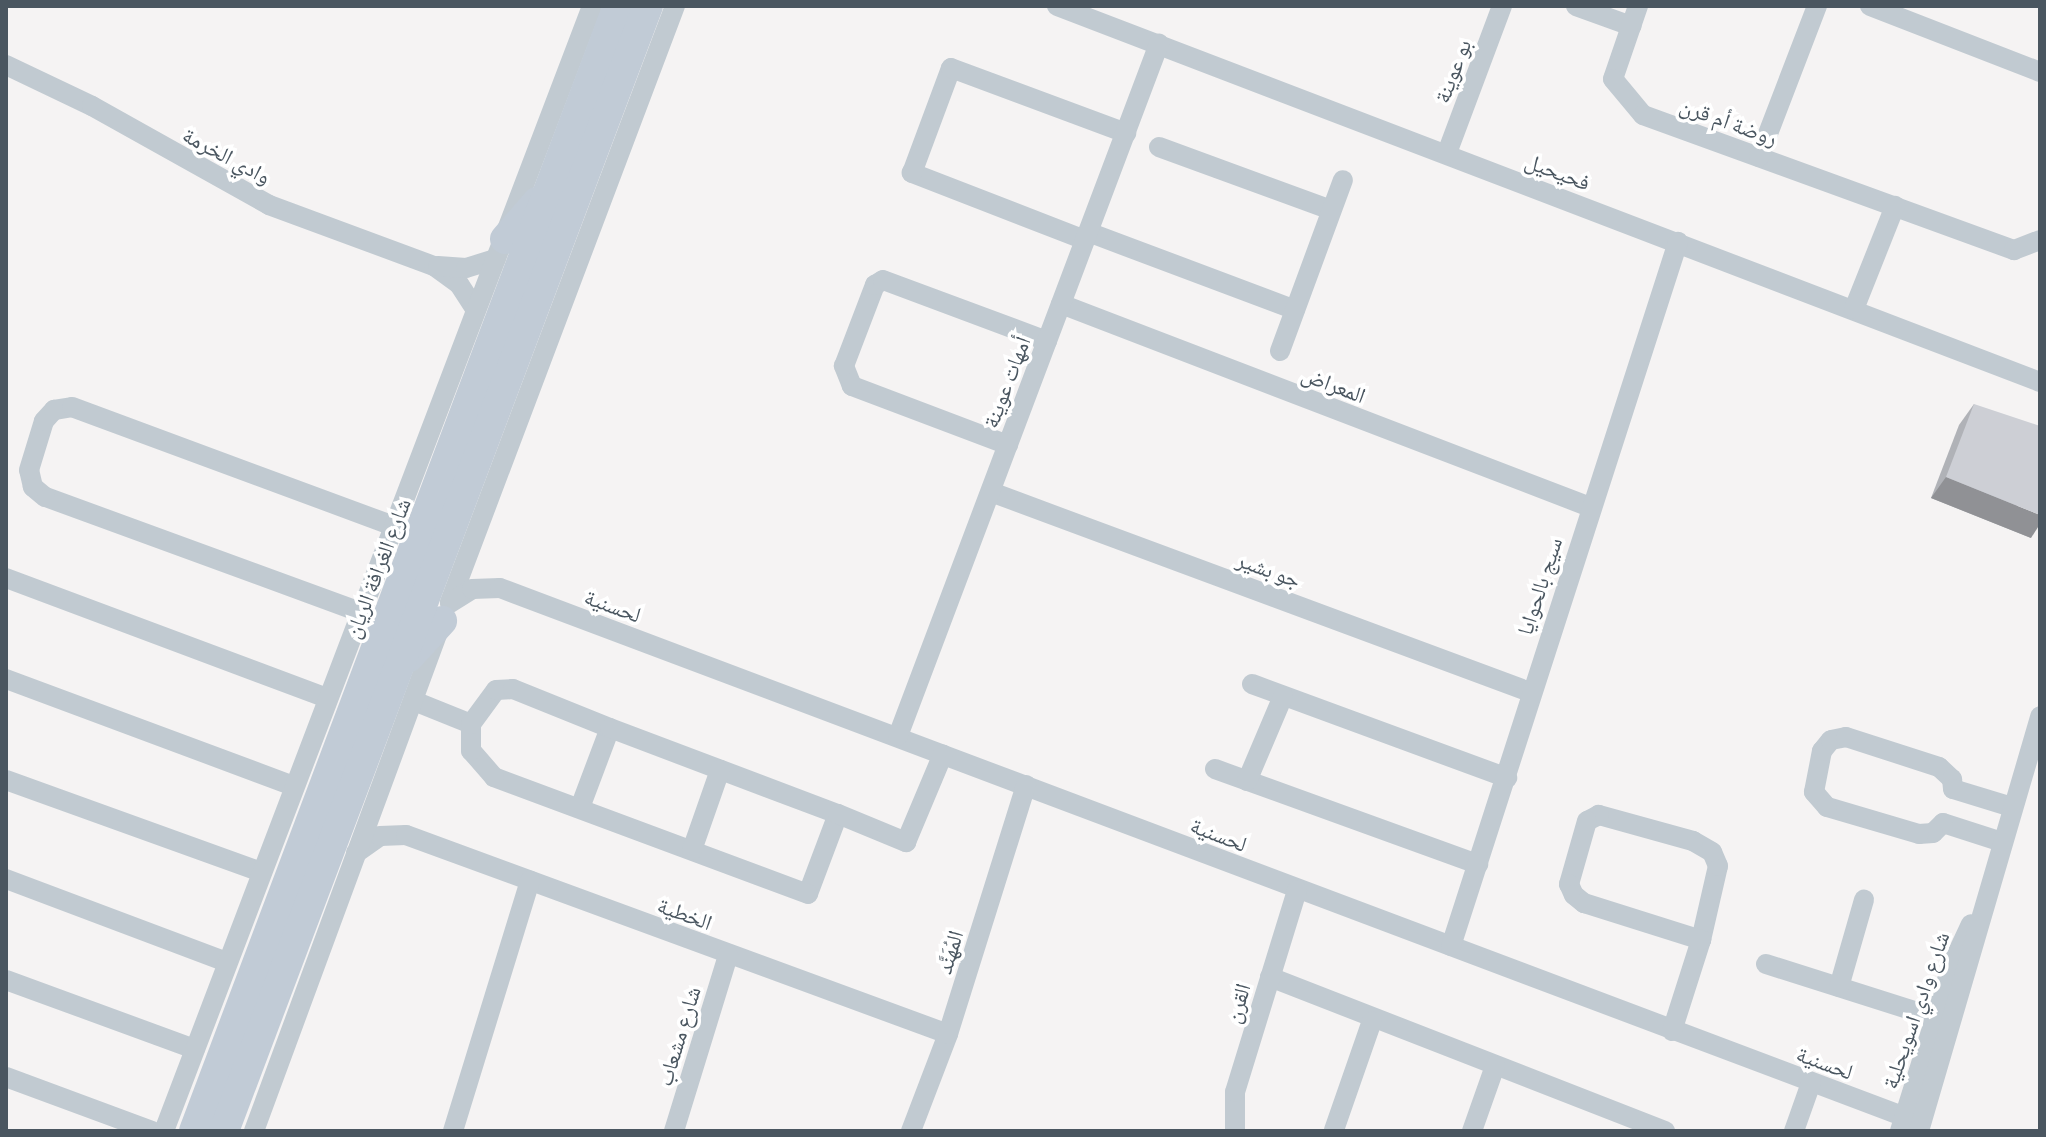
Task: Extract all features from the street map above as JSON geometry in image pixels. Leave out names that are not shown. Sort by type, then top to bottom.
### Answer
[{"type":"main road","name":"شارع الغرافة الريان","points":[[194,1131],[618,6]]},
{"type":"main road","points":[[224,1131],[648,6]]},
{"type":"main road","points":[[500,249],[549,188]]},
{"type":"main road","points":[[467,341],[474,389]]},
{"type":"main road","points":[[475,533],[478,458]]},
{"type":"main road","points":[[397,670],[446,612]]},
{"type":"street","name":"شارع الغرافة الريان","points":[[164,1131],[592,6]]},
{"type":"street","points":[[254,1131],[475,533],[675,6]]},
{"type":"street","name":"بو عوينة","points":[[1447,153],[1502,6]]},
{"type":"street","points":[[1576,6],[1631,26]]},
{"type":"street","name":"روضة أم قرن","points":[[1638,6],[1613,79],[1643,115],[2014,250],[2040,240]]},
{"type":"street","points":[[1759,157],[1817,6]]},
{"type":"street","points":[[1870,6],[2040,72]]},
{"type":"street","name":"فحيحيل","points":[[1070,8],[2040,382]]},
{"type":"street","name":"أمهات عوينة","points":[[898,736],[1159,44]]},
{"type":"street","name":"وادي الخرمة","points":[[6,65],[92,106],[269,205],[434,266],[459,284],[476,310]]},
{"type":"street","points":[[1126,133],[951,68],[912,173],[1295,310]]},
{"type":"street","points":[[1159,147],[1331,210]]},
{"type":"street","points":[[1280,351],[1343,180]]},
{"type":"street","points":[[1854,309],[1895,206]]},
{"type":"street","name":"سيج بالحوايا","points":[[1451,946],[1507,778],[1530,692],[1678,242]]},
{"type":"street","name":"وادي الخرمة","points":[[434,266],[466,268],[500,249]]},
{"type":"street","points":[[1008,445],[852,386],[843,371],[853,340],[875,285],[883,280],[1047,341]]},
{"type":"street","name":"المعراض","points":[[1061,304],[1590,507]]},
{"type":"street","points":[[360,612],[45,497],[33,487],[29,470],[44,421],[54,410],[72,407],[394,526]]},
{"type":"street","name":"جو بشير","points":[[991,492],[1530,692]]},
{"type":"street","name":"لحسنية","points":[[475,533],[478,568],[500,588],[1811,1083],[1911,1125]]},
{"type":"street","points":[[6,578],[327,698]]},
{"type":"street","points":[[446,612],[472,589],[500,588]]},
{"type":"street","points":[[6,679],[294,786]]},
{"type":"street","points":[[1252,684],[1507,778]]},
{"type":"street","points":[[838,814],[808,894],[482,769],[471,751],[471,724],[496,690],[513,689],[610,728],[838,814],[908,841],[943,754]]},
{"type":"street","points":[[1247,781],[1283,696]]},
{"type":"street","points":[[414,701],[471,724]]},
{"type":"street","name":"شارع وادي اسويحلية","points":[[1911,1125],[1982,908],[2040,716]]},
{"type":"street","points":[[581,805],[610,728]]},
{"type":"street","points":[[1846,737],[1939,767],[1952,779],[1953,789],[1943,823],[1933,833],[1919,834],[1827,807],[1814,792],[1822,751],[1831,740],[1846,737]]},
{"type":"street","points":[[1215,769],[1478,864]]},
{"type":"street","points":[[692,850],[720,770]]},
{"type":"street","points":[[6,780],[262,872]]},
{"type":"street","name":"المُهَنَّد","points":[[911,1131],[948,1034],[1026,785]]},
{"type":"street","points":[[1953,789],[2012,807]]},
{"type":"street","points":[[379,790],[386,815],[406,835]]},
{"type":"street","points":[[1672,1031],[1701,940],[1718,866],[1712,852],[1693,841],[1599,815],[1587,821],[1569,884],[1574,895],[1701,940]]},
{"type":"street","points":[[1943,823],[2002,842]]},
{"type":"street","points":[[356,853],[380,836],[406,835]]},
{"type":"street","name":"الخطية","points":[[406,835],[948,1034]]},
{"type":"street","points":[[6,879],[227,962]]},
{"type":"street","points":[[453,1131],[530,881]]},
{"type":"street","name":"القرن","points":[[1235,1131],[1235,1092],[1297,890]]},
{"type":"street","points":[[1839,987],[1864,900]]},
{"type":"street","name":"شارع وادي اسويحلية","points":[[1911,1125],[1936,1018],[1960,946],[1982,908]]},
{"type":"street","name":"شارع مشعاب","points":[[674,1131],[728,955]]},
{"type":"street","points":[[1766,964],[1936,1018]]},
{"type":"street","points":[[1270,977],[1372,1021],[1659,1130]]},
{"type":"street","points":[[6,980],[195,1049]]},
{"type":"street","points":[[1334,1130],[1372,1021]]},
{"type":"street","points":[[1472,1131],[1495,1066]]},
{"type":"street","points":[[6,1077],[152,1131]]},
{"type":"street","points":[[1794,1131],[1811,1083]]},
{"type":"building","points":[[1974,404],[2040,426],[2040,515],[1946,477]]}]
